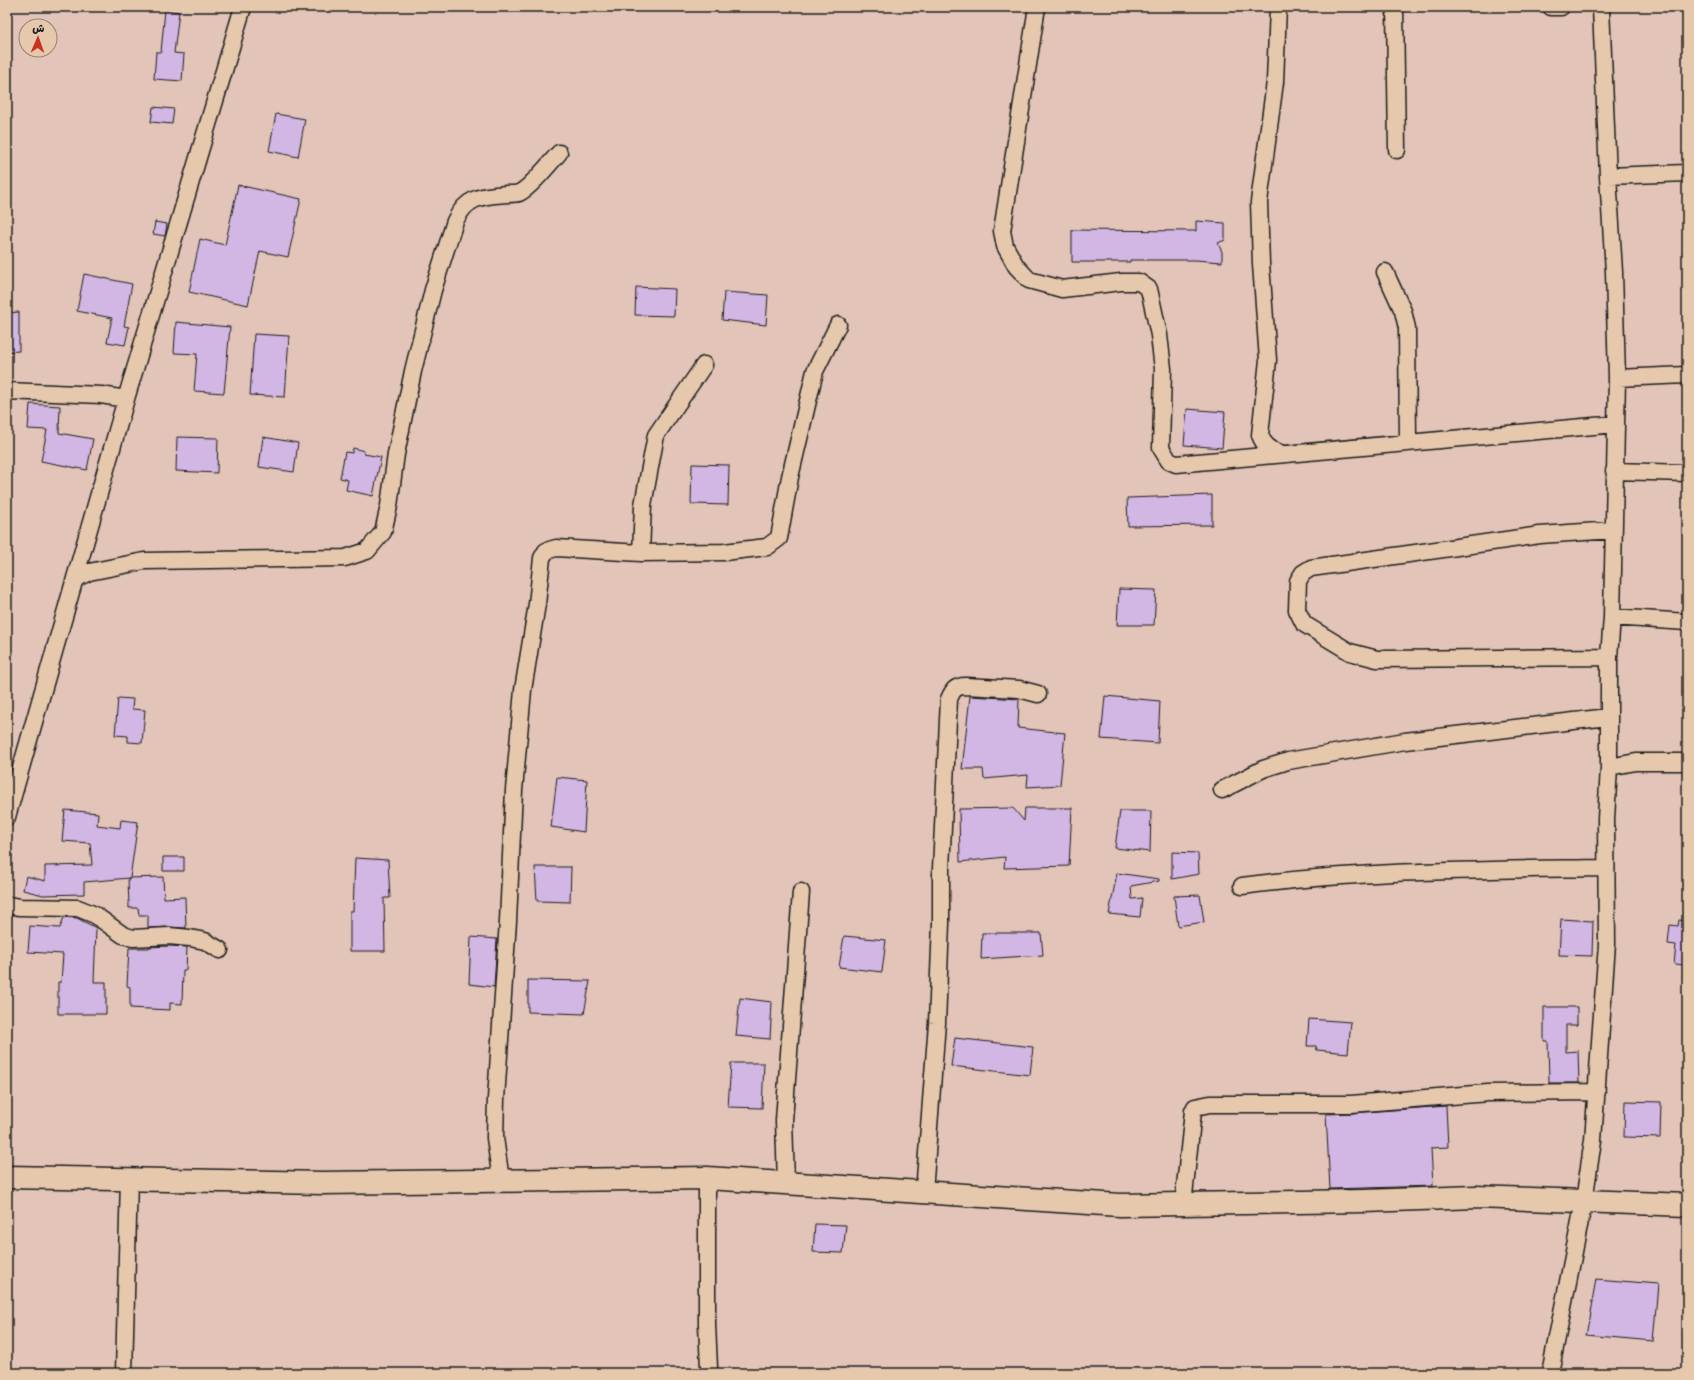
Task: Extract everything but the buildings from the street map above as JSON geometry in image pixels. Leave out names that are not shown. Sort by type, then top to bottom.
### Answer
[{"type":"street","points":[[7,817],[126,399],[244,7]]},
{"type":"street","points":[[1037,7],[1002,231],[1005,246],[1016,266],[1029,280],[1062,289],[1121,282],[1139,282],[1149,289],[1159,335],[1163,369],[1161,448],[1169,461],[1176,464],[1202,462],[1280,453],[1616,424]]},
{"type":"street","points":[[1278,7],[1275,82],[1259,202],[1261,264],[1268,360],[1260,435],[1263,443],[1280,453]]},
{"type":"street","points":[[1395,7],[1397,150]]},
{"type":"street","points":[[1551,7],[1561,7]]},
{"type":"street","points":[[1550,1373],[1584,1201],[1593,1140],[1607,944],[1606,819],[1609,767],[1609,657],[1612,617],[1617,378],[1614,272],[1608,176],[1601,7]]},
{"type":"street","points":[[74,579],[89,572],[144,561],[345,558],[367,551],[383,532],[389,506],[396,454],[413,371],[433,290],[457,216],[470,200],[485,195],[518,193],[527,186],[559,153]]},
{"type":"street","points":[[1608,176],[1687,173]]},
{"type":"street","points":[[1385,272],[1403,311],[1406,328],[1408,442]]},
{"type":"street","points":[[501,1180],[495,1138],[496,1099],[508,921],[514,790],[523,690],[537,604],[542,558],[546,551],[556,548],[641,554],[724,552],[768,546],[779,538],[790,477],[815,371],[838,325]]},
{"type":"street","points":[[641,554],[643,504],[656,435],[704,365]]},
{"type":"street","points":[[1617,378],[1687,375]]},
{"type":"street","points":[[7,391],[101,395],[126,399]]},
{"type":"street","points":[[1614,471],[1687,473]]},
{"type":"street","points":[[1609,657],[1377,659],[1350,652],[1328,639],[1304,624],[1297,610],[1298,581],[1303,573],[1311,568],[1540,535],[1613,530]]},
{"type":"street","points":[[1612,617],[1687,622]]},
{"type":"street","points":[[924,1192],[937,1016],[941,923],[941,869],[949,699],[953,690],[959,686],[1019,689],[1038,694]]},
{"type":"street","points":[[1222,790],[1263,769],[1288,761],[1405,741],[1608,717]]},
{"type":"street","points":[[1609,767],[1636,762],[1687,762]]},
{"type":"street","points":[[1242,886],[1287,880],[1403,872],[1606,868]]},
{"type":"street","points":[[786,1183],[784,1120],[801,892]]},
{"type":"street","points":[[7,905],[20,907],[78,908],[95,915],[123,935],[133,938],[169,936],[190,938],[205,941],[220,950]]},
{"type":"street","points":[[1183,1204],[1193,1111],[1195,1107],[1199,1105],[1351,1104],[1488,1093],[1597,1092]]},
{"type":"street","points":[[7,1177],[323,1183],[706,1178],[1120,1205],[1364,1202],[1476,1197],[1687,1205]]},
{"type":"street","points":[[706,1178],[707,1324],[709,1368],[707,1373]]},
{"type":"street","points":[[124,1373],[129,1179]]}]
